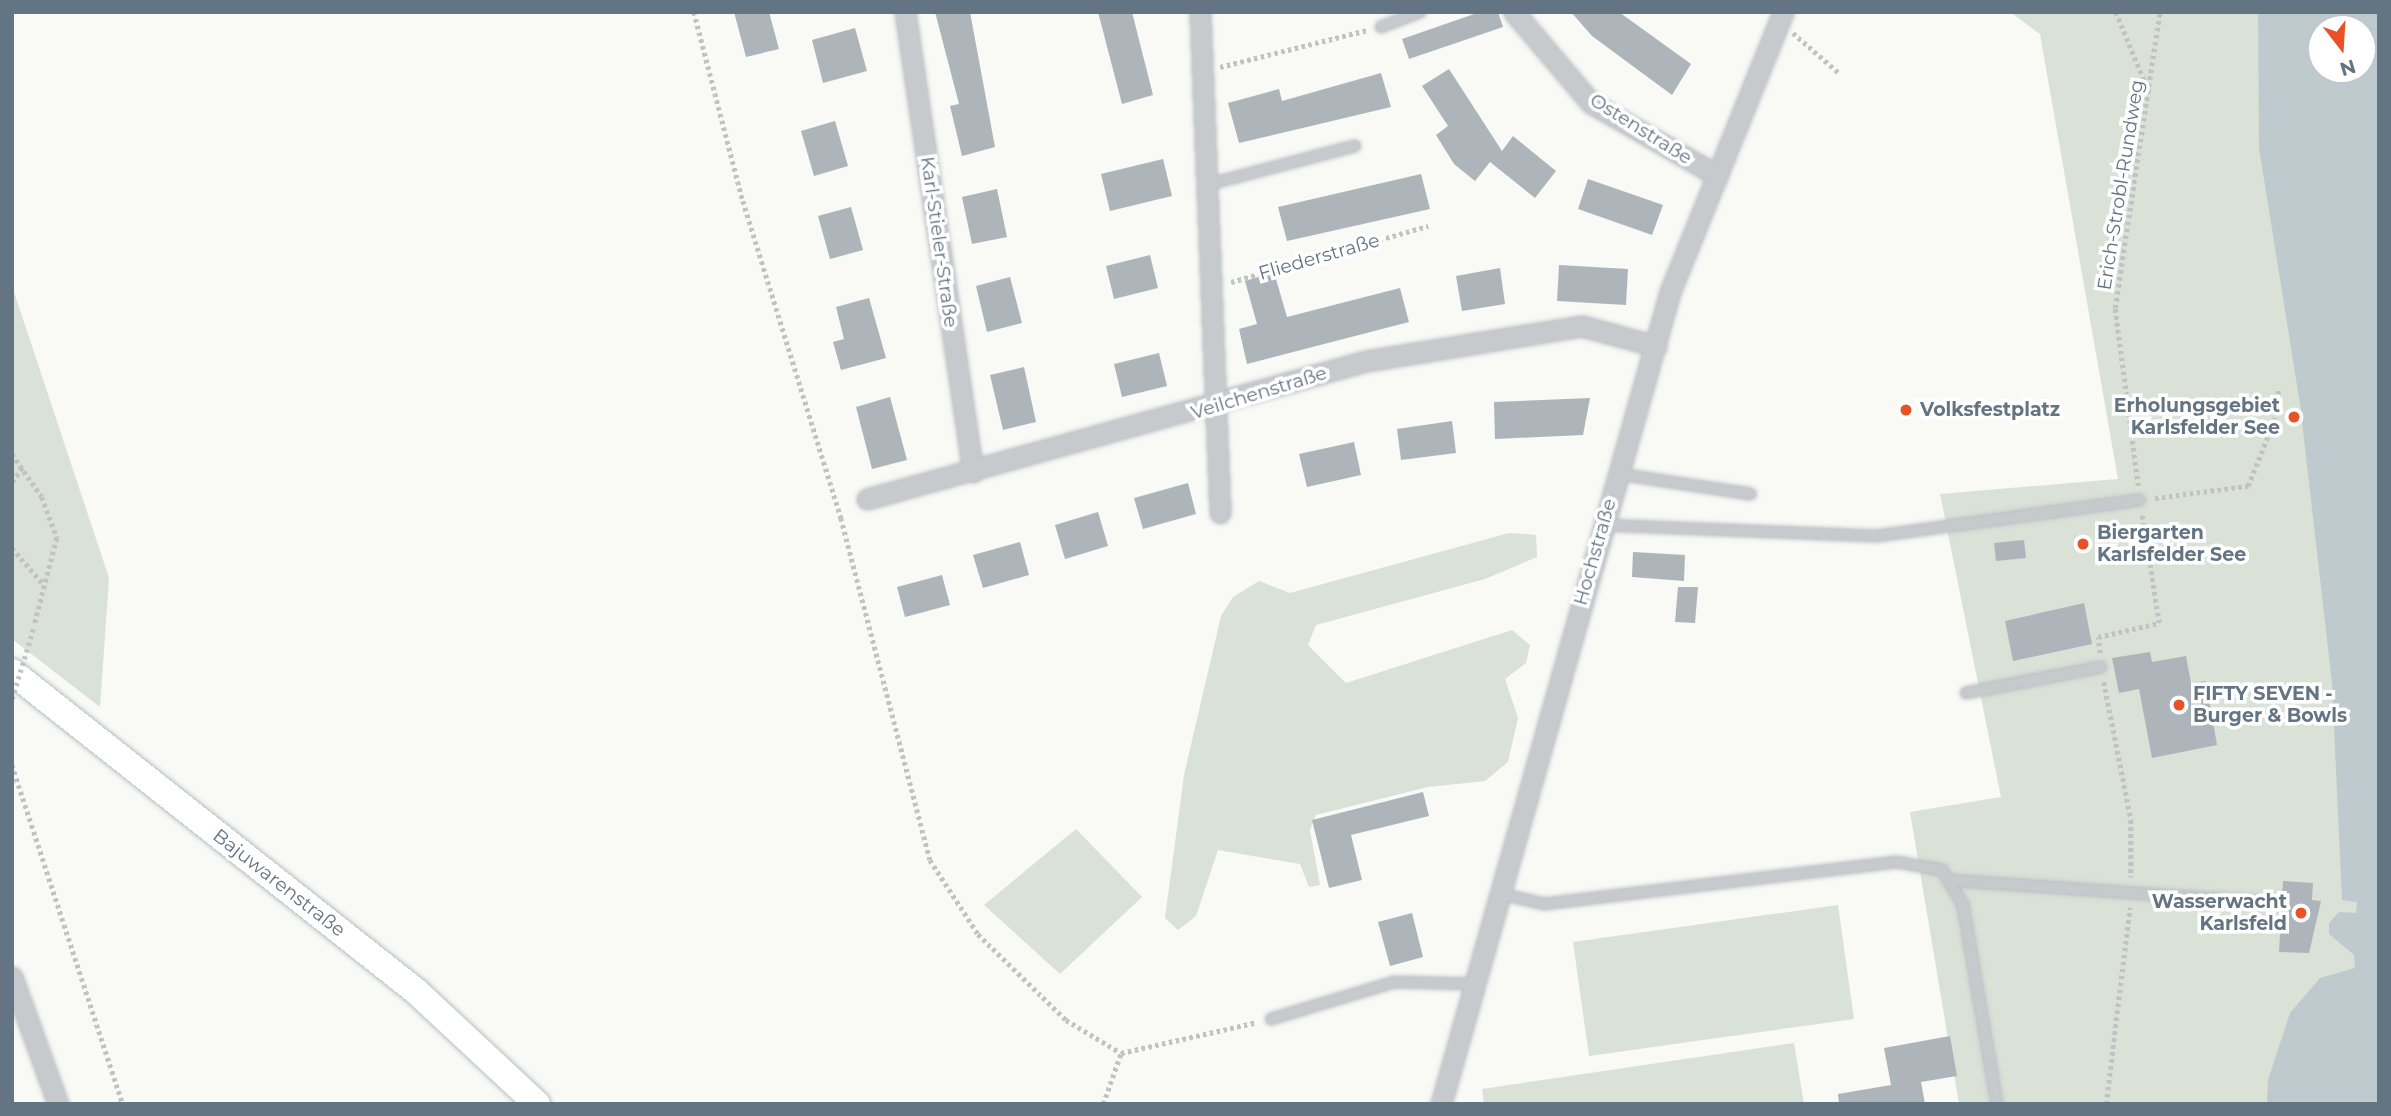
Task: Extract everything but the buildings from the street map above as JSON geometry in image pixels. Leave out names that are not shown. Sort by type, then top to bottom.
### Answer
[{"type":"main road","name":"Bajuwarenstraße","points":[[12,672],[417,992],[537,1104]]},
{"type":"street","name":"Karl-Stieler-Straße","points":[[905,12],[974,472]]},
{"type":"street","points":[[1200,12],[1220,513]]},
{"type":"street","name":"Ostenstraße","points":[[1514,12],[1591,103],[1718,176]]},
{"type":"street","name":"Hochstraße","points":[[1441,1104],[1601,525],[1670,292],[1781,17]]},
{"type":"street","name":"Veilchenstraße","points":[[867,499],[1215,407],[1366,361],[1583,326],[1656,346]]},
{"type":"street","points":[[12,977],[58,1104]]},
{"type":"lane","points":[[1381,27],[1420,12]]},
{"type":"lane","points":[[1206,186],[1355,146]]},
{"type":"lane","points":[[1618,474],[1751,494]]},
{"type":"lane","points":[[1601,525],[1876,536],[2140,500]]},
{"type":"lane","points":[[1966,693],[2101,667]]},
{"type":"lane","points":[[1501,894],[1544,904],[1897,862],[1942,870],[1964,905],[1997,1104]]},
{"type":"lane","points":[[1948,880],[2277,903]]},
{"type":"lane","points":[[1271,1019],[1394,982],[1476,984]]},
{"type":"path","points":[[694,12],[743,201],[841,518],[930,860],[997,953],[1066,1020],[1121,1053],[1271,1019]]},
{"type":"path","points":[[2116,12],[2151,96]]},
{"type":"path","name":"Erich-Strobl-Rundweg","points":[[2106,1104],[2131,891],[2132,820],[2101,667],[2098,637],[2159,623],[2115,308],[2151,96],[2160,12]]},
{"type":"path","points":[[1781,17],[1839,73]]},
{"type":"path","points":[[1202,71],[1381,27]]},
{"type":"path","name":"Fliederstraße","points":[[1210,288],[1428,226]]},
{"type":"path","points":[[2140,500],[2248,485],[2280,408],[2278,390]]},
{"type":"path","points":[[12,454],[23,466],[57,538],[12,699]]},
{"type":"path","points":[[12,482],[23,466]]},
{"type":"path","points":[[12,548],[44,585]]},
{"type":"path","points":[[12,765],[123,1104]]},
{"type":"path","points":[[1103,1104],[1121,1053]]},
{"type":"shaded area","points":[[2010,12],[2379,12],[2379,1104],[1959,1104],[1910,812],[2001,797],[1940,494],[2118,479],[2040,34]]},
{"type":"shaded area","points":[[2258,12],[2379,12],[2379,1104],[2267,1104],[2268,1080],[2290,1013],[2320,978],[2355,968],[2354,955],[2329,934],[2329,923],[2339,912],[2356,913],[2357,902],[2342,900],[2332,683],[2300,404],[2259,148]]},
{"type":"shaded area","points":[[12,286],[109,578],[100,707],[12,639]]},
{"type":"shaded area","points":[[1509,533],[1536,535],[1537,557],[1485,579],[1316,625],[1308,645],[1346,683],[1512,630],[1530,645],[1526,663],[1505,679],[1518,718],[1508,762],[1485,781],[1428,787],[1316,815],[1310,830],[1320,885],[1309,887],[1300,864],[1218,850],[1196,916],[1178,930],[1165,918],[1184,775],[1221,616],[1233,597],[1259,581],[1290,593]]},
{"type":"shaded area","points":[[1076,829],[1142,897],[1060,974],[984,905]]},
{"type":"shaded area","points":[[1838,905],[1854,1019],[1589,1056],[1573,942]]},
{"type":"shaded area","points":[[1794,1043],[1804,1104],[1484,1104],[1482,1089]]},
{"type":"place","name":"Volksfestplatz","points":[[1906,410]]},
{"type":"place","name":"Erholungsgebiet Karlsfelder See","points":[[2294,417]]},
{"type":"place","name":"Biergarten Karlsfelder See","points":[[2083,544]]},
{"type":"place","name":"FIFTY SEVEN - Burger & Bowls","points":[[2179,705]]},
{"type":"place","name":"Wasserwacht Karlsfeld","points":[[2301,913]]}]
